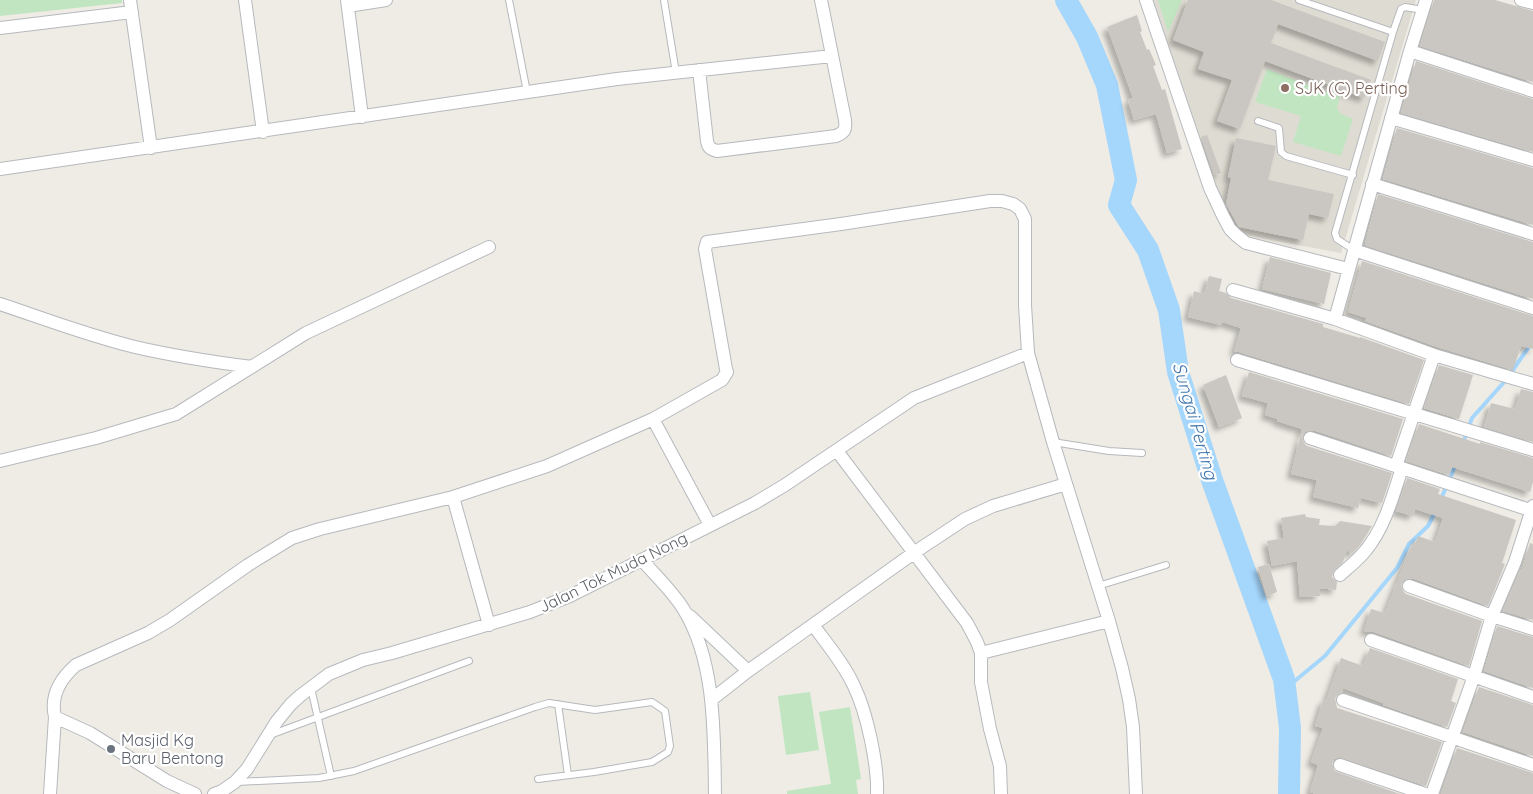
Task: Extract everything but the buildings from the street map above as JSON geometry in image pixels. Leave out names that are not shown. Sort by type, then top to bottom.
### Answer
[{"type":"street","points":[[245,0],[262,132]]},
{"type":"street","points":[[362,117],[347,3],[386,0]]},
{"type":"street","points":[[698,70],[708,146],[712,150],[717,151],[836,136],[844,133],[846,130],[845,120],[821,0]]},
{"type":"street","points":[[1146,0],[1208,184],[1230,229],[1236,236],[1246,242],[1348,269]]},
{"type":"street","points":[[1522,0],[1533,4]]},
{"type":"street","points":[[1334,319],[1410,51],[1425,5]]},
{"type":"street","points":[[0,28],[131,6],[151,148]]},
{"type":"street","points":[[1410,51],[1533,91]]},
{"type":"street","points":[[0,169],[527,92],[676,72],[832,56]]},
{"type":"street","points":[[1391,118],[1533,160]]},
{"type":"street","points":[[1372,184],[1533,234]]},
{"type":"street","points":[[50,794],[55,717],[53,708],[56,691],[67,673],[76,666],[140,637],[170,620],[263,555],[292,538],[320,529],[453,497],[547,466],[654,419],[722,380],[727,372],[705,243],[990,201],[1002,201],[1013,204],[1020,209],[1025,219],[1025,306],[1028,353],[1053,442],[1109,621],[1129,699],[1133,727],[1136,794]]},
{"type":"street","points":[[0,462],[96,438],[176,414],[306,333],[489,247]]},
{"type":"street","points":[[1354,250],[1533,308]]},
{"type":"street","points":[[1233,290],[1334,319],[1434,355],[1533,384]]},
{"type":"street","points":[[0,304],[135,347],[252,367]]},
{"type":"street","name":"Jalan Tok Muda Nong","points":[[214,794],[235,782],[292,704],[329,674],[357,662],[530,612],[570,596],[785,485],[914,398],[1028,353]]},
{"type":"street","points":[[1340,575],[1365,552],[1386,514],[1413,413],[1434,355]]},
{"type":"street","points":[[1237,360],[1533,450]]},
{"type":"street","points":[[654,419],[710,525]]},
{"type":"street","points":[[1310,438],[1533,509],[1515,562],[1492,616],[1474,676],[1432,794]]},
{"type":"street","points":[[837,451],[967,623],[977,642],[981,654],[981,682],[990,729],[1000,766],[1000,794]]},
{"type":"street","points":[[711,700],[914,552],[965,519],[979,512],[1066,484]]},
{"type":"street","points":[[453,497],[489,625]]},
{"type":"street","points":[[642,560],[684,609],[748,672]]},
{"type":"street","points":[[1409,586],[1533,629]]},
{"type":"street","points":[[684,609],[700,644],[711,700],[715,794]]},
{"type":"street","points":[[981,654],[1109,621]]},
{"type":"street","points":[[813,625],[854,685],[868,731],[876,773],[877,794]]},
{"type":"street","points":[[1371,640],[1533,697]]},
{"type":"street","points":[[1343,700],[1533,765]]},
{"type":"street","points":[[55,717],[90,733],[167,781],[195,794]]},
{"type":"street","points":[[1340,765],[1425,794]]},
{"type":"lane","points":[[509,0],[527,92]]},
{"type":"lane","points":[[664,0],[676,72]]},
{"type":"lane","points":[[1299,0],[1393,32]]},
{"type":"lane","points":[[1354,250],[1337,240],[1335,236],[1393,32],[1401,9],[1425,5]]},
{"type":"lane","points":[[1258,121],[1279,128],[1281,152],[1286,156],[1352,175]]},
{"type":"lane","points":[[1053,442],[1109,451],[1142,453]]},
{"type":"lane","points":[[1098,586],[1166,565]]},
{"type":"lane","points":[[268,735],[469,661]]},
{"type":"lane","points":[[311,687],[331,776]]},
{"type":"lane","points":[[235,782],[319,778],[354,771],[549,703],[595,710],[652,702],[665,712],[668,721],[670,746],[668,752],[652,762],[538,779]]},
{"type":"lane","points":[[558,704],[568,775]]},
{"type":"shaded area","name":"SJK (C) Perting","points":[[1153,0],[1416,0],[1341,253],[1240,234],[1223,209],[1209,176]]},
{"type":"green space","points":[[0,0],[122,0],[122,3],[0,16]]},
{"type":"green space","points":[[1158,0],[1182,0],[1168,32]]},
{"type":"green space","points":[[1267,69],[1340,97],[1337,108],[1341,114],[1353,119],[1341,156],[1293,142],[1301,116],[1255,102]]},
{"type":"green space","points":[[810,692],[819,750],[786,755],[778,696]]},
{"type":"green space","points":[[850,707],[861,779],[856,780],[858,794],[787,794],[787,791],[831,784],[819,712]]},
{"type":"waterway","name":"Sungai Perting","points":[[1066,0],[1087,37],[1107,85],[1126,180],[1119,205],[1148,250],[1169,310],[1178,372],[1212,480],[1284,679],[1290,728],[1289,794]]},
{"type":"waterway","points":[[1510,374],[1533,341]]},
{"type":"waterway","points":[[1463,443],[1472,418],[1506,380]]},
{"type":"waterway","points":[[1441,499],[1456,464]]},
{"type":"waterway","points":[[1285,689],[1325,656],[1397,568],[1409,544],[1428,526],[1435,512]]},
{"type":"place","name":"SJK (C) Perting","points":[[1285,88]]},
{"type":"place","name":"Masjid Kg Baru Bentong","points":[[111,749]]}]
